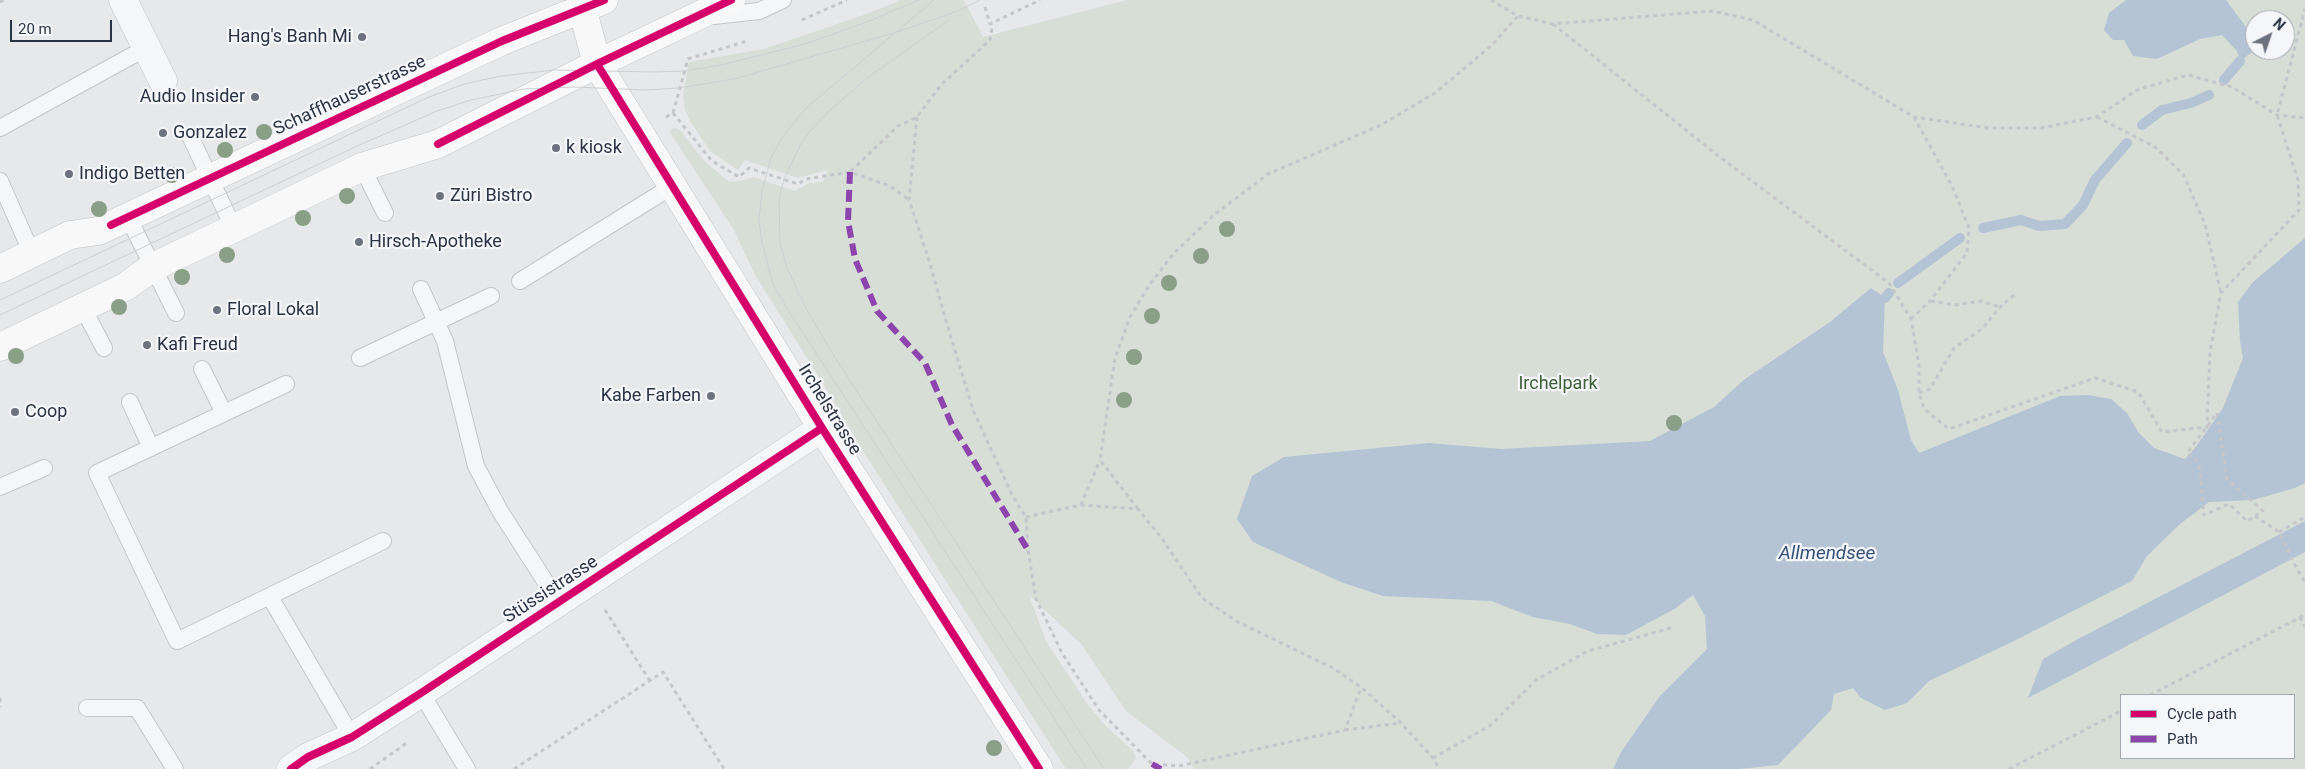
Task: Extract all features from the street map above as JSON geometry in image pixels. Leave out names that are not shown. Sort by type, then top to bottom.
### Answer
[{"type":"street","points":[[123,0],[163,82]]},
{"type":"street","points":[[0,347],[125,287],[153,267],[362,167],[438,144],[597,64],[731,0]]},
{"type":"street","name":"Irchelstrasse","points":[[589,3],[597,64],[674,185],[822,428],[1039,769]]},
{"type":"street","name":"Schaffhauserstrasse","points":[[0,269],[70,235],[98,231],[502,41],[589,3]]},
{"type":"street","name":"Stüssistrasse","points":[[291,769],[308,758],[352,737],[421,693],[822,428]]},
{"type":"lane","points":[[694,18],[759,11],[783,0]]},
{"type":"lane","points":[[0,128],[146,48]]},
{"type":"lane","points":[[190,136],[234,228]]},
{"type":"lane","points":[[362,167],[385,213]]},
{"type":"lane","points":[[0,180],[32,254]]},
{"type":"lane","points":[[520,281],[674,185]]},
{"type":"lane","points":[[128,217],[176,313]]},
{"type":"lane","points":[[421,289],[445,341],[476,466],[500,511],[559,603]]},
{"type":"lane","points":[[360,358],[491,296]]},
{"type":"lane","points":[[83,308],[104,348]]},
{"type":"lane","points":[[202,369],[224,413]]},
{"type":"lane","points":[[286,384],[98,474],[177,641],[383,541]]},
{"type":"lane","points":[[130,402],[150,448]]},
{"type":"lane","points":[[0,487],[44,468]]},
{"type":"lane","points":[[270,597],[352,737]]},
{"type":"lane","points":[[421,693],[466,769]]},
{"type":"lane","points":[[87,708],[137,708],[175,769]]},
{"type":"path","points":[[0,2],[4,0]]},
{"type":"path","points":[[990,24],[1040,0]]},
{"type":"path","points":[[1491,0],[1518,16],[1554,24],[1712,11],[1753,20],[1914,117],[1988,128],[2041,128],[2096,117],[2139,89],[2188,75],[2232,87],[2277,114],[2305,118]]},
{"type":"path","points":[[850,172],[898,126],[917,117],[940,85],[990,40],[992,28],[985,7]]},
{"type":"path","points":[[2299,210],[2298,180],[2277,114],[2305,9]]},
{"type":"path","points":[[1082,505],[1100,460],[1115,358],[1130,317],[1150,284],[1174,253],[1214,214],[1268,174],[1381,125],[1435,93],[1491,46],[1518,16]]},
{"type":"path","points":[[1554,24],[1721,158],[1889,283],[1911,319],[1919,366],[1919,393],[1924,410],[1949,428],[2095,378],[2138,392],[2162,432],[2207,427]]},
{"type":"path","points":[[707,45],[711,53],[688,59],[673,113],[712,161],[739,178],[749,168],[798,184],[806,179],[850,172],[890,186],[909,200]]},
{"type":"path","points":[[917,117],[909,200],[929,260],[973,410],[1013,498],[1026,517],[1028,550],[1036,599],[1062,653],[1099,710],[1152,764],[1179,766],[1345,730],[1400,722]]},
{"type":"path","points":[[1911,319],[1930,301],[1967,253],[1969,228],[1952,186],[1914,117]]},
{"type":"path","points":[[2096,117],[2155,148],[2183,174],[2205,224],[2221,293],[2210,352],[2207,427]]},
{"type":"path","points":[[2221,293],[2299,210],[2305,206]]},
{"type":"path","points":[[1919,393],[1930,389],[1954,348],[1982,328],[2000,307],[2014,295]]},
{"type":"path","points":[[1930,301],[1956,305],[1981,301],[2000,307]]},
{"type":"path","points":[[2217,413],[2227,479],[2263,511],[2255,516],[2247,521],[2229,504],[2204,515],[2198,463],[2187,453],[2217,413]]},
{"type":"path","points":[[1100,460],[1164,540],[1202,598],[1238,622],[1333,668],[1361,688],[1400,722],[1433,758],[1439,769]]},
{"type":"path","points":[[1026,517],[1082,505],[1138,509]]},
{"type":"path","points":[[2255,516],[2279,532],[2292,562],[2305,582]]},
{"type":"path","points":[[2279,532],[2305,518]]},
{"type":"path","points":[[597,612],[604,608],[650,681]]},
{"type":"path","points":[[2152,694],[2305,615]]},
{"type":"path","points":[[2300,617],[2305,627]]},
{"type":"path","points":[[1433,758],[1490,725],[1536,680],[1588,651],[1671,628]]},
{"type":"path","points":[[514,769],[663,672],[724,769]]},
{"type":"path","points":[[1345,730],[1361,688]]},
{"type":"path","points":[[0,698],[0,707]]},
{"type":"path","points":[[2009,769],[2120,711]]},
{"type":"path","points":[[370,769],[438,720]]},
{"type":"green space","name":"Irchelpark","points":[[901,0],[964,0],[983,37],[1127,0],[2305,0],[2305,769],[1194,769],[1187,757],[1126,711],[1082,645],[1029,595],[1046,641],[1088,705],[1104,724],[1133,751],[1136,758],[1128,769],[1066,769],[863,451],[755,275],[734,230],[669,131],[675,128],[680,130],[704,161],[729,182],[753,177],[795,191],[809,183],[823,182],[828,170],[798,178],[745,160],[738,170],[710,151],[690,121],[685,109],[683,96],[689,62],[764,49],[872,12]]},
{"type":"water","points":[[2126,0],[2226,0],[2245,26],[2245,57],[2240,61],[2237,51],[2222,35],[2200,39],[2157,59],[2133,56],[2124,40],[2113,40],[2104,30],[2109,13]]},
{"type":"water","name":"Allmendsee","points":[[2305,238],[2305,483],[2295,488],[2253,500],[2209,502],[2180,524],[2147,556],[2132,581],[2008,644],[1929,681],[1907,703],[1885,710],[1861,698],[1853,688],[1834,694],[1831,710],[1778,765],[1739,769],[1613,769],[1621,752],[1660,696],[1707,649],[1705,616],[1693,595],[1676,608],[1626,635],[1597,634],[1570,624],[1533,617],[1491,601],[1383,596],[1341,582],[1253,542],[1237,519],[1252,476],[1284,457],[1429,443],[1501,449],[1650,441],[1714,407],[1745,379],[1830,322],[1871,288],[1885,298],[1883,352],[1898,390],[1911,440],[1919,453],[2060,396],[2088,395],[2111,399],[2127,413],[2138,432],[2154,448],[2185,459],[2223,408],[2243,358],[2238,302],[2253,282]]},
{"type":"water","points":[[2305,521],[2305,552],[2028,698],[2043,659]]},
{"type":"waterway","points":[[2224,80],[2240,61]]},
{"type":"waterway","points":[[2142,125],[2162,110],[2191,103],[2209,95]]},
{"type":"waterway","points":[[1983,228],[2021,220],[2039,226],[2065,224],[2083,205],[2095,180],[2127,143]]},
{"type":"waterway","points":[[1898,283],[1960,238]]},
{"type":"waterway","points":[[1885,298],[1889,293]]},
{"type":"tram line","points":[[0,300],[429,97],[464,84],[501,76],[554,70],[653,72],[684,71],[721,65],[805,44],[872,20],[919,0]]},
{"type":"tram line","points":[[934,0],[805,109],[781,139],[771,158],[762,191],[759,220],[762,243],[773,284],[788,310],[1087,769]]},
{"type":"tram line","points":[[0,315],[355,147],[437,111],[471,100],[524,89],[574,87],[646,90],[679,88],[734,79],[894,33],[958,11],[980,0]]},
{"type":"tram line","points":[[949,20],[867,78],[828,112],[809,132],[784,179],[779,199],[780,244],[787,267],[804,305],[834,356],[1104,769]]},
{"type":"marked path","points":[[850,172],[848,221],[855,259],[877,311],[925,363],[952,425],[1028,550]]},
{"type":"marked path","points":[[1152,764],[1161,769]]},
{"type":"cycle path","points":[[111,225],[502,41],[604,0]]},
{"type":"cycle path","points":[[438,144],[597,64],[731,0]]},
{"type":"cycle path","points":[[597,64],[822,428],[1039,769]]},
{"type":"cycle path","points":[[291,769],[308,757],[352,737],[421,693],[822,428]]},
{"type":"place","name":"Hang's Banh Mi","points":[[362,37]]},
{"type":"place","name":"Audio Insider","points":[[255,97]]},
{"type":"place","name":"Gonzalez","points":[[163,133]]},
{"type":"place","name":"k kiosk","points":[[556,148]]},
{"type":"place","name":"Indigo Betten","points":[[69,174]]},
{"type":"place","name":"Züri Bistro","points":[[440,196]]},
{"type":"place","name":"Hirsch-Apotheke","points":[[359,242]]},
{"type":"place","name":"Floral Lokal","points":[[217,310]]},
{"type":"place","name":"Kafi Freud","points":[[147,345]]},
{"type":"place","name":"Kabe Farben","points":[[711,396]]},
{"type":"place","name":"Coop","points":[[15,412]]}]
